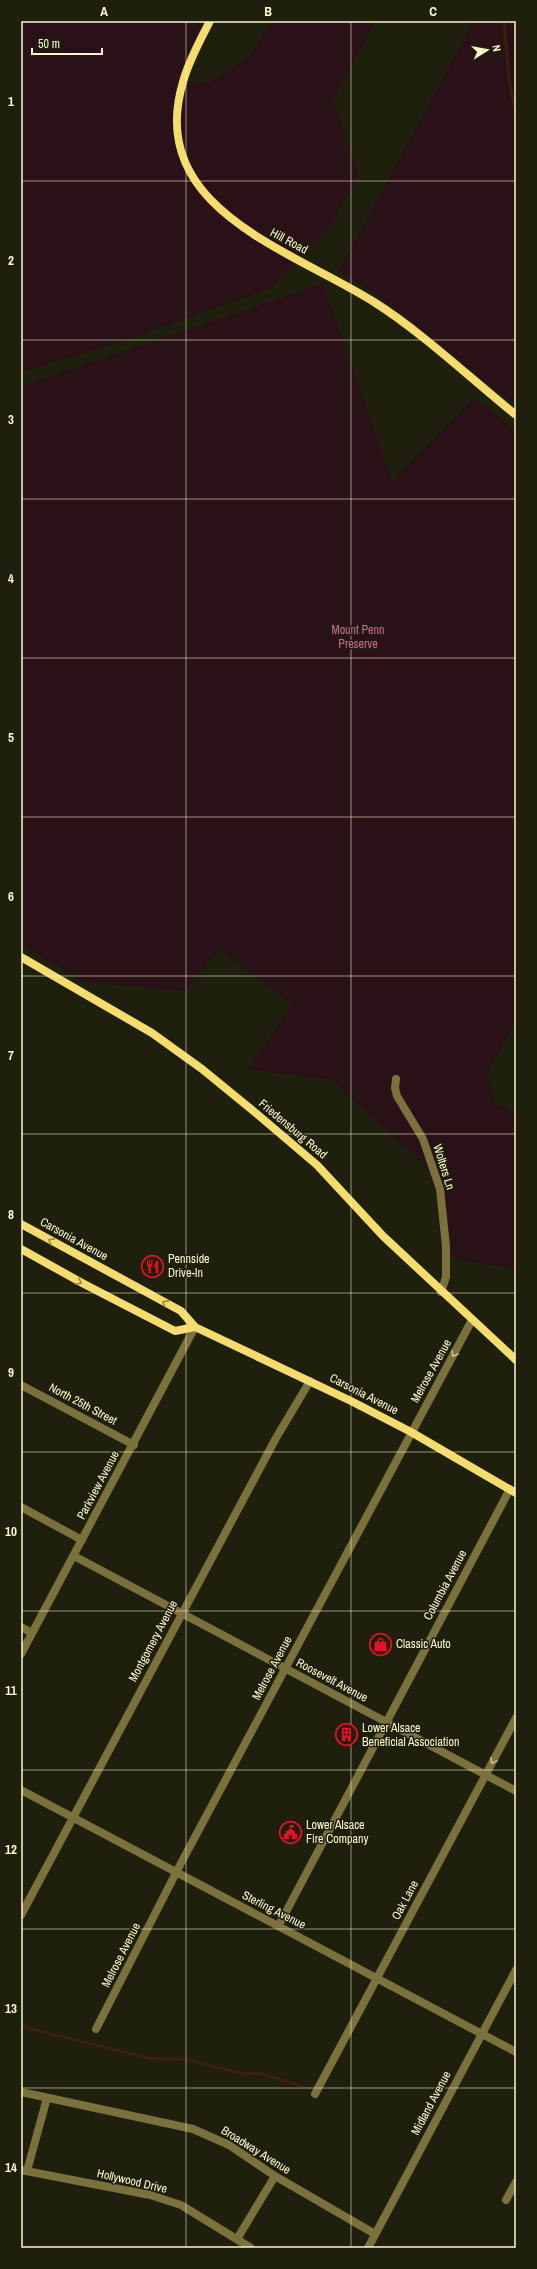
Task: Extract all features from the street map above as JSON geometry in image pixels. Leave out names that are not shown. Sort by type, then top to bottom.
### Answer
[{"type":"street","name":"Hill Road","points":[[210,21],[189,63],[183,82],[178,109],[177,125],[181,150],[197,185],[215,204],[243,228],[278,250],[330,276],[376,303],[516,415]]},
{"type":"street","name":"Friedensburg Road","points":[[21,957],[152,1033],[206,1073],[318,1165],[383,1236],[441,1292],[516,1360]]},
{"type":"street","name":"Wolters Ln","points":[[396,1079],[395,1088],[397,1096],[423,1139],[440,1189],[446,1246],[446,1277],[441,1292]]},
{"type":"street","name":"Carsonia Avenue","points":[[21,1224],[181,1312],[196,1327],[310,1381],[411,1432],[513,1491]]},
{"type":"street","points":[[21,1249],[84,1284],[175,1331],[196,1327]]},
{"type":"street","name":"Melrose Avenue","points":[[96,2028],[176,1873],[472,1320]]},
{"type":"street","name":"Parkview Avenue","points":[[21,1654],[196,1327]]},
{"type":"street","name":"Montgomery Avenue","points":[[21,1915],[276,1438],[310,1381]]},
{"type":"street","name":"North 25th Street","points":[[21,1384],[134,1445]]},
{"type":"street","name":"Columbia Avenue","points":[[279,1925],[386,1722],[513,1491]]},
{"type":"street","points":[[21,1507],[82,1540]]},
{"type":"street","name":"Roosevelt Avenue","points":[[74,1556],[516,1791]]},
{"type":"street","points":[[21,1627],[32,1633]]},
{"type":"street","name":"Oak Lane","points":[[315,2094],[516,1718]]},
{"type":"street","name":"Sterling Avenue","points":[[21,1790],[176,1873],[279,1925],[516,2052]]},
{"type":"street","name":"Midland Avenue","points":[[368,2248],[516,1970]]},
{"type":"street","name":"Broadway Avenue","points":[[21,2092],[193,2129],[229,2145],[275,2176],[375,2234]]},
{"type":"street","points":[[24,2170],[47,2098]]},
{"type":"street","name":"Hollywood Drive","points":[[24,2170],[150,2195],[181,2206],[251,2248]]},
{"type":"street","points":[[237,2239],[275,2176]]},
{"type":"street","points":[[506,2200],[516,2182]]},
{"type":"green space","points":[[21,21],[203,21],[190,50],[178,87],[210,82],[248,58],[271,21],[376,21],[333,99],[359,177],[327,230],[271,288],[121,342],[21,372]]},
{"type":"green space","points":[[463,21],[516,21],[516,406],[384,300],[339,271],[471,26]]},
{"type":"green space","name":"Mount Penn Preserve","points":[[323,284],[392,481],[474,398],[516,431],[516,1021],[487,1074],[495,1103],[516,1113],[516,1270],[453,1258],[430,1171],[333,1080],[247,1069],[293,1005],[219,949],[185,991],[84,982],[21,944],[21,386]]},
{"type":"waterway","points":[[504,21],[509,80],[516,115]]},
{"type":"waterway","points":[[21,2025],[31,2029],[148,2058],[189,2060],[242,2074],[259,2073],[310,2089]]},
{"type":"place","name":"Pennside Drive-In","points":[[152,1266]]},
{"type":"place","name":"Classic Auto","points":[[381,1644]]},
{"type":"place","name":"Lower Alsace Beneficial Association","points":[[346,1735]]},
{"type":"place","name":"Lower Alsace Fire Company","points":[[290,1832]]}]
